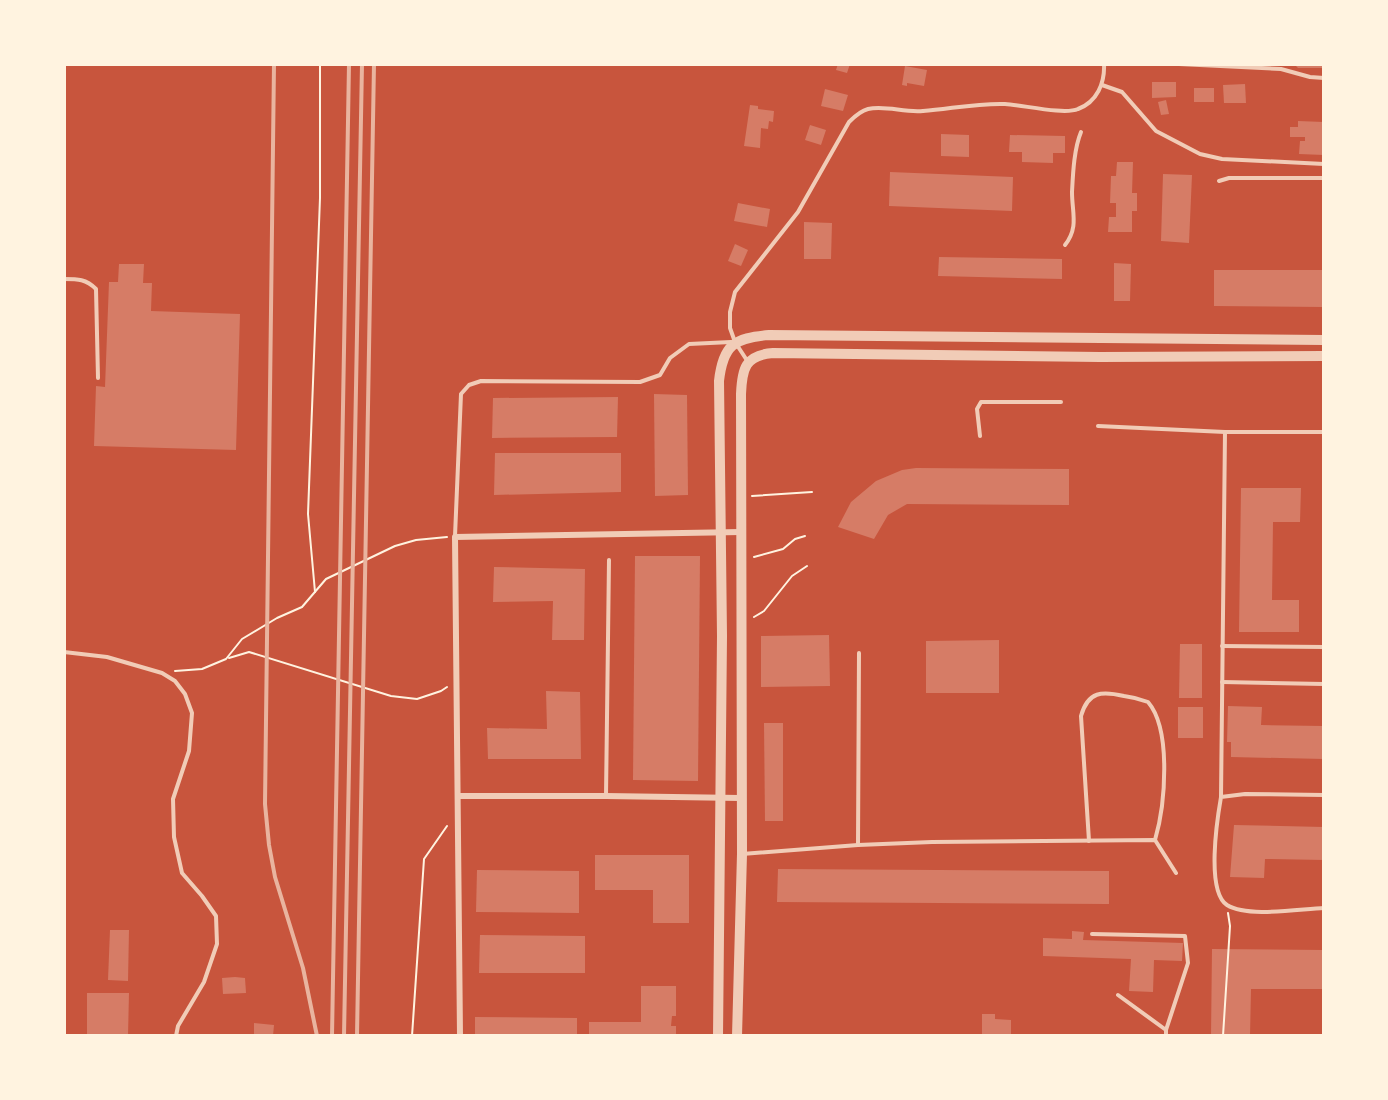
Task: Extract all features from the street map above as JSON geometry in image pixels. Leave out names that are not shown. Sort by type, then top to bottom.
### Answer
[{"type":"street","points":[[718,1035],[721,534],[719,381],[724,357],[735,342],[769,335],[1323,340]]},
{"type":"street","points":[[737,1035],[742,854],[740,798],[741,385],[748,362],[761,354],[773,353],[1100,357],[1323,356]]},
{"type":"street","points":[[460,1035],[455,537],[741,532]]},
{"type":"street","points":[[458,796],[740,798]]},
{"type":"lane","points":[[748,362],[735,342],[730,328],[730,312],[735,292],[798,212],[849,122],[856,115],[865,110],[877,108],[920,111],[977,104],[1004,104],[1069,112],[1088,103],[1097,94],[1102,85],[1104,64]]},
{"type":"lane","points":[[1179,64],[1281,69],[1323,78]]},
{"type":"lane","points":[[1102,85],[1122,92],[1156,131],[1200,154],[1222,159],[1323,164]]},
{"type":"lane","points":[[1065,245],[1072,236],[1074,222],[1072,193],[1078,139],[1081,132]]},
{"type":"lane","points":[[1219,181],[1229,178],[1323,178]]},
{"type":"lane","points":[[64,279],[80,279],[89,282],[96,289],[98,378]]},
{"type":"lane","points":[[455,537],[461,394],[469,386],[481,381],[640,382],[660,375],[670,358],[689,344],[735,342]]},
{"type":"lane","points":[[980,436],[977,409],[981,402],[1061,402]]},
{"type":"lane","points":[[1098,426],[1225,432],[1323,432]]},
{"type":"lane","points":[[1225,432],[1221,797],[1216,825],[1215,885],[1219,896],[1227,905],[1242,910],[1323,908]]},
{"type":"lane","points":[[606,796],[609,560]]},
{"type":"lane","points":[[1222,646],[1323,647]]},
{"type":"lane","points":[[64,652],[107,657],[162,673],[175,681],[186,694],[192,713],[189,751],[173,799],[174,837],[182,873],[216,916],[217,944],[204,982],[178,1026],[176,1035]]},
{"type":"lane","points":[[858,845],[859,653]]},
{"type":"lane","points":[[1222,682],[1323,684]]},
{"type":"lane","points":[[1089,841],[1080,726],[1084,706],[1097,694],[1107,692],[1142,699],[1148,702],[1158,718],[1164,750],[1160,816],[1155,840],[1176,873]]},
{"type":"lane","points":[[1221,797],[1245,794],[1323,795]]},
{"type":"lane","points":[[742,854],[858,845],[1155,840]]},
{"type":"lane","points":[[1092,934],[1185,936],[1188,963],[1166,1033],[1118,995]]},
{"type":"path","points":[[315,592],[308,514],[320,198],[320,64]]},
{"type":"path","points":[[741,496],[812,492]]},
{"type":"path","points":[[741,556],[756,558],[774,553],[795,539],[806,536]]},
{"type":"path","points":[[226,659],[242,639],[277,618],[302,607],[326,579],[395,546],[416,540],[455,537]]},
{"type":"path","points":[[741,619],[756,617],[770,604],[792,576],[807,566]]},
{"type":"path","points":[[162,673],[202,669],[249,652],[391,696],[417,699],[441,691],[456,681]]},
{"type":"path","points":[[412,1035],[424,859],[447,825],[458,821]]},
{"type":"path","points":[[1223,1035],[1230,927],[1227,905]]},
{"type":"building","points":[[838,64],[850,64],[847,73],[836,70]]},
{"type":"building","points":[[1294,64],[1324,64],[1324,68],[1298,68]]},
{"type":"building","points":[[905,66],[927,70],[924,86],[907,83],[907,86],[902,85]]},
{"type":"building","points":[[1152,82],[1176,82],[1176,97],[1152,98]]},
{"type":"building","points":[[1245,84],[1246,103],[1224,103],[1223,85]]},
{"type":"building","points":[[1194,88],[1214,88],[1214,102],[1194,102]]},
{"type":"building","points":[[825,89],[848,95],[843,111],[821,106]]},
{"type":"building","points":[[1166,100],[1169,114],[1161,115],[1158,102]]},
{"type":"building","points":[[750,105],[758,106],[758,109],[774,111],[773,122],[769,121],[768,129],[761,128],[760,148],[744,146]]},
{"type":"building","points":[[1298,121],[1324,122],[1324,155],[1299,154],[1300,141],[1305,141],[1305,137],[1290,137],[1290,127],[1298,127]]},
{"type":"building","points":[[810,125],[826,130],[821,145],[805,140]]},
{"type":"building","points":[[941,134],[969,135],[969,157],[941,156]]},
{"type":"building","points":[[1010,135],[1065,136],[1065,153],[1053,153],[1053,163],[1022,162],[1022,152],[1009,152]]},
{"type":"building","points":[[1117,162],[1133,162],[1132,193],[1137,193],[1137,211],[1132,211],[1132,232],[1108,232],[1109,217],[1116,217],[1116,203],[1110,203],[1111,176],[1116,176]]},
{"type":"building","points":[[890,172],[1013,177],[1012,211],[889,206]]},
{"type":"building","points":[[1163,174],[1192,175],[1189,243],[1161,241]]},
{"type":"building","points":[[738,203],[770,209],[767,227],[734,221]]},
{"type":"building","points":[[804,222],[832,223],[831,259],[804,259]]},
{"type":"building","points":[[735,244],[748,250],[741,266],[728,261]]},
{"type":"building","points":[[939,257],[1062,259],[1062,279],[938,276]]},
{"type":"building","points":[[1114,263],[1131,264],[1130,301],[1114,301]]},
{"type":"building","points":[[119,264],[144,264],[143,283],[152,283],[151,311],[240,314],[236,450],[94,446],[96,386],[105,387],[109,282],[118,282]]},
{"type":"building","points":[[1214,270],[1324,270],[1324,307],[1214,306]]},
{"type":"building","points":[[654,394],[687,395],[688,495],[655,496]]},
{"type":"building","points":[[618,397],[617,437],[492,438],[493,398]]},
{"type":"building","points":[[495,453],[621,453],[621,492],[494,495]]},
{"type":"building","points":[[916,468],[1069,469],[1069,505],[907,504],[888,515],[874,539],[838,527],[851,502],[876,481],[902,470]]},
{"type":"building","points":[[1241,488],[1301,488],[1300,522],[1273,522],[1272,600],[1299,600],[1299,632],[1239,632]]},
{"type":"building","points":[[635,556],[700,556],[698,781],[633,780]]},
{"type":"building","points":[[494,567],[585,569],[584,640],[552,640],[553,601],[493,602]]},
{"type":"building","points":[[829,635],[830,686],[761,687],[761,636]]},
{"type":"building","points":[[999,640],[999,693],[926,693],[926,641]]},
{"type":"building","points":[[1180,644],[1202,644],[1202,698],[1179,698]]},
{"type":"building","points":[[546,691],[580,692],[581,759],[488,759],[487,728],[547,729]]},
{"type":"building","points":[[1228,706],[1262,707],[1261,725],[1324,726],[1324,759],[1231,757],[1231,742],[1227,742]]},
{"type":"building","points":[[1178,707],[1203,707],[1203,738],[1178,738]]},
{"type":"building","points":[[764,723],[783,723],[783,821],[765,821]]},
{"type":"building","points":[[1234,825],[1324,827],[1324,860],[1265,859],[1264,878],[1230,877]]},
{"type":"building","points":[[595,855],[689,855],[689,923],[653,923],[653,890],[595,890]]},
{"type":"building","points":[[778,869],[1109,871],[1109,904],[777,902]]},
{"type":"building","points":[[477,870],[579,871],[579,913],[476,912]]},
{"type":"building","points":[[110,930],[129,930],[128,981],[108,980]]},
{"type":"building","points":[[1072,931],[1084,932],[1083,940],[1183,943],[1182,961],[1154,960],[1153,992],[1129,991],[1131,959],[1043,956],[1043,938],[1072,939]]},
{"type":"building","points":[[480,935],[585,936],[585,973],[479,973]]},
{"type":"building","points":[[1212,949],[1324,950],[1324,989],[1251,989],[1250,1036],[1211,1036]]},
{"type":"building","points":[[222,978],[245,978],[246,993],[223,994]]},
{"type":"building","points":[[641,986],[676,986],[676,1016],[672,1016],[671,1026],[676,1026],[676,1036],[589,1036],[589,1022],[641,1022]]},
{"type":"building","points":[[87,993],[129,993],[128,1036],[87,1036]]},
{"type":"building","points":[[982,1014],[995,1014],[995,1019],[1011,1020],[1011,1036],[982,1036]]},
{"type":"building","points":[[475,1017],[577,1018],[577,1036],[475,1036]]},
{"type":"building","points":[[254,1023],[274,1025],[273,1036],[254,1036]]},
{"type":"railway","points":[[274,64],[265,804],[275,877],[303,968],[317,1036]]},
{"type":"railway","points":[[332,1036],[349,64]]},
{"type":"railway","points":[[344,1036],[362,64]]},
{"type":"railway","points":[[357,1036],[374,64]]}]
